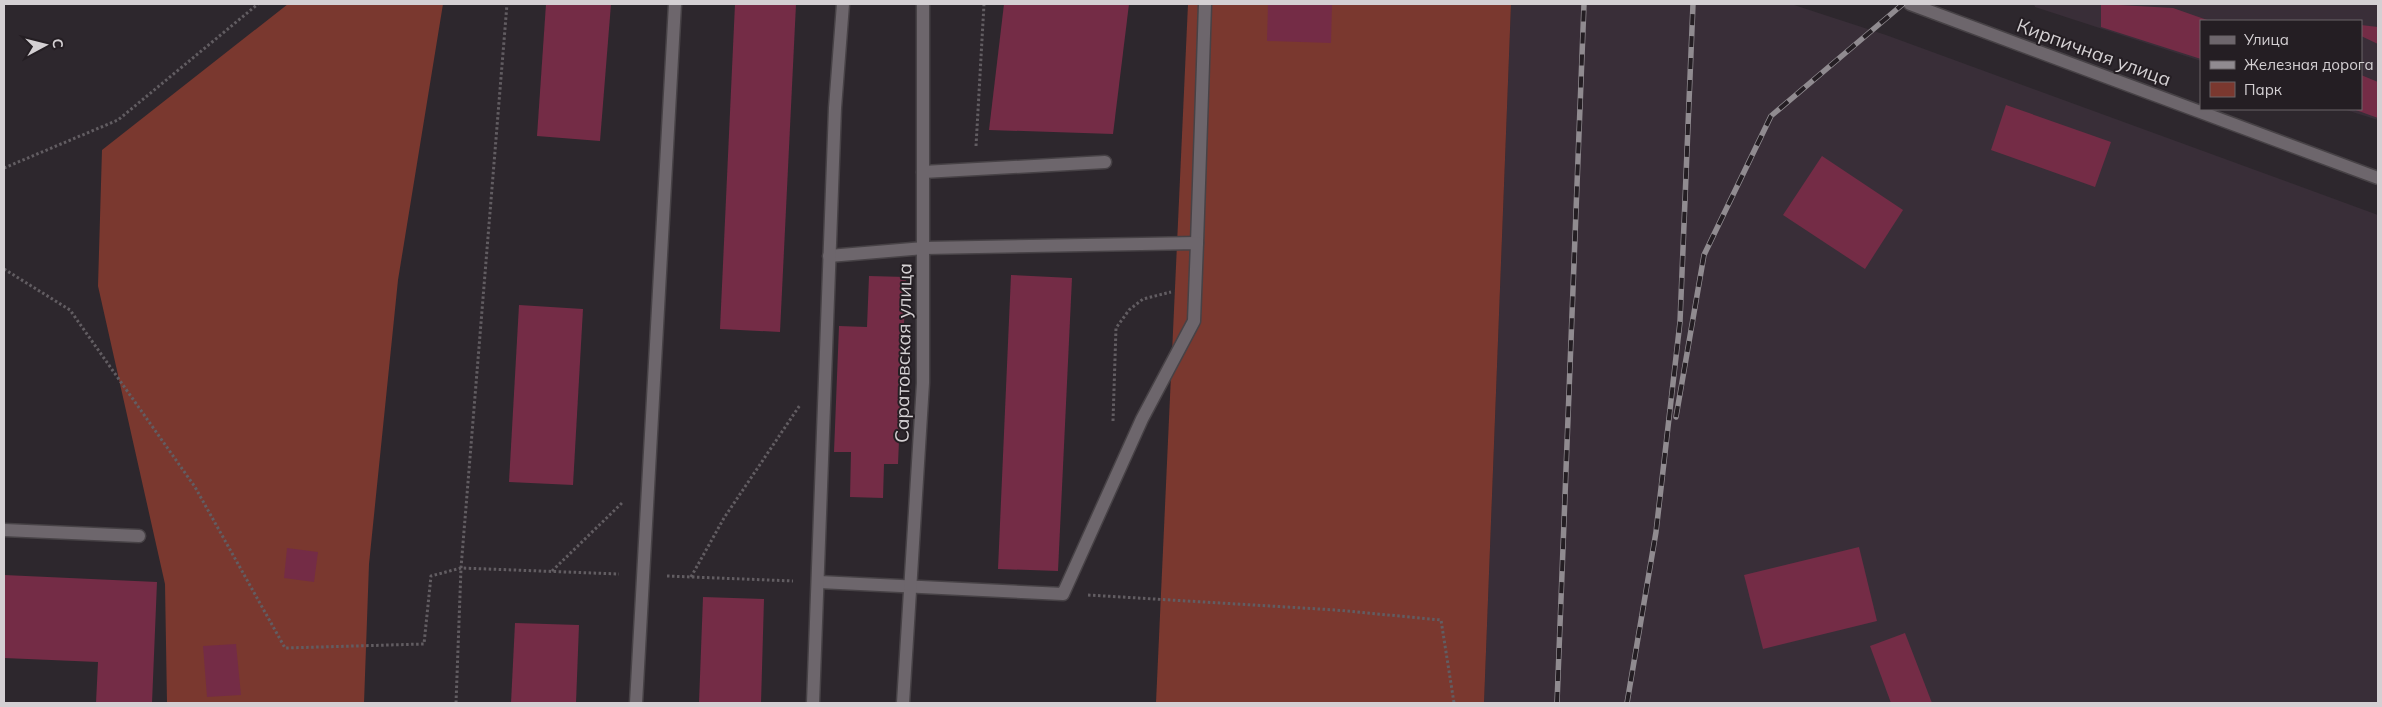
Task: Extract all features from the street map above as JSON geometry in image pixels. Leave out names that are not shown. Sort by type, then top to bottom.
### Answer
[{"type":"street","points":[[636,703],[675,4]]},
{"type":"street","points":[[813,703],[819,582],[835,108],[844,4]]},
{"type":"street","name":"Саратовская улица","points":[[902,703],[923,383],[924,4]]},
{"type":"street","points":[[819,582],[1063,594],[1142,418],[1194,321],[1205,4]]},
{"type":"street","name":"Кирпичная улица","points":[[1910,4],[2378,178]]},
{"type":"street","points":[[924,172],[1105,162]]},
{"type":"street","points":[[829,256],[924,248],[1197,243]]},
{"type":"street","points":[[4,530],[139,536]]},
{"type":"path","points":[[4,168],[118,120],[258,4]]},
{"type":"path","points":[[456,703],[461,568],[507,4]]},
{"type":"path","points":[[974,169],[984,4]]},
{"type":"path","points":[[4,270],[70,310],[195,487],[285,648],[424,644],[431,576],[461,568],[819,582]]},
{"type":"path","points":[[1113,428],[1116,328],[1129,310],[1143,299],[1196,285]]},
{"type":"path","points":[[691,576],[724,518],[825,367]]},
{"type":"path","points":[[552,571],[648,477]]},
{"type":"path","points":[[1063,594],[1336,610],[1441,620],[1454,703]]},
{"type":"shaded area","points":[[1511,4],[1791,4],[1886,35],[2378,215],[2378,703],[1484,703]]},
{"type":"shaded area","points":[[2034,4],[2378,4],[2378,120],[2346,110],[2362,110],[2362,20],[2200,20],[2200,61],[2035,7]]},
{"type":"green space","points":[[288,4],[443,4],[398,280],[369,564],[364,703],[167,703],[165,584],[98,286],[102,150]]},
{"type":"green space","points":[[1188,4],[1511,4],[1484,703],[1156,703]]},
{"type":"building","points":[[546,4],[611,4],[600,141],[537,136]]},
{"type":"building","points":[[735,4],[796,4],[780,332],[720,329]]},
{"type":"building","points":[[1004,4],[1129,4],[1113,134],[989,130]]},
{"type":"building","points":[[1268,4],[1332,4],[1331,43],[1267,41]]},
{"type":"building","points":[[2101,4],[2173,8],[2207,20],[2200,20],[2200,59],[2101,27]]},
{"type":"building","points":[[2362,25],[2378,27],[2378,44],[2362,36]]},
{"type":"building","points":[[2362,75],[2378,82],[2378,118],[2356,110],[2362,110]]},
{"type":"building","points":[[2006,105],[2111,142],[2095,187],[1991,150]]},
{"type":"building","points":[[1822,156],[1903,210],[1865,269],[1783,215]]},
{"type":"building","points":[[1011,275],[1072,278],[1058,571],[998,569]]},
{"type":"building","points":[[869,276],[906,277],[898,464],[884,464],[883,498],[850,497],[851,452],[834,452],[839,326],[867,327]]},
{"type":"building","points":[[519,305],[583,309],[573,485],[509,482]]},
{"type":"building","points":[[1859,547],[1877,621],[1763,649],[1744,575]]},
{"type":"building","points":[[287,548],[318,552],[314,582],[284,578]]},
{"type":"building","points":[[4,575],[157,582],[152,703],[96,703],[98,662],[4,658]]},
{"type":"building","points":[[703,597],[764,599],[761,703],[699,703]]},
{"type":"building","points":[[515,623],[579,625],[576,703],[511,703]]},
{"type":"building","points":[[1905,633],[1932,703],[1891,703],[1870,646]]},
{"type":"building","points":[[236,644],[241,695],[207,697],[203,646]]},
{"type":"railway","points":[[1557,703],[1584,4]]},
{"type":"railway","points":[[1627,703],[1656,532],[1680,322],[1693,4]]},
{"type":"railway","points":[[1676,417],[1704,255],[1771,116],[1903,4]]}]
